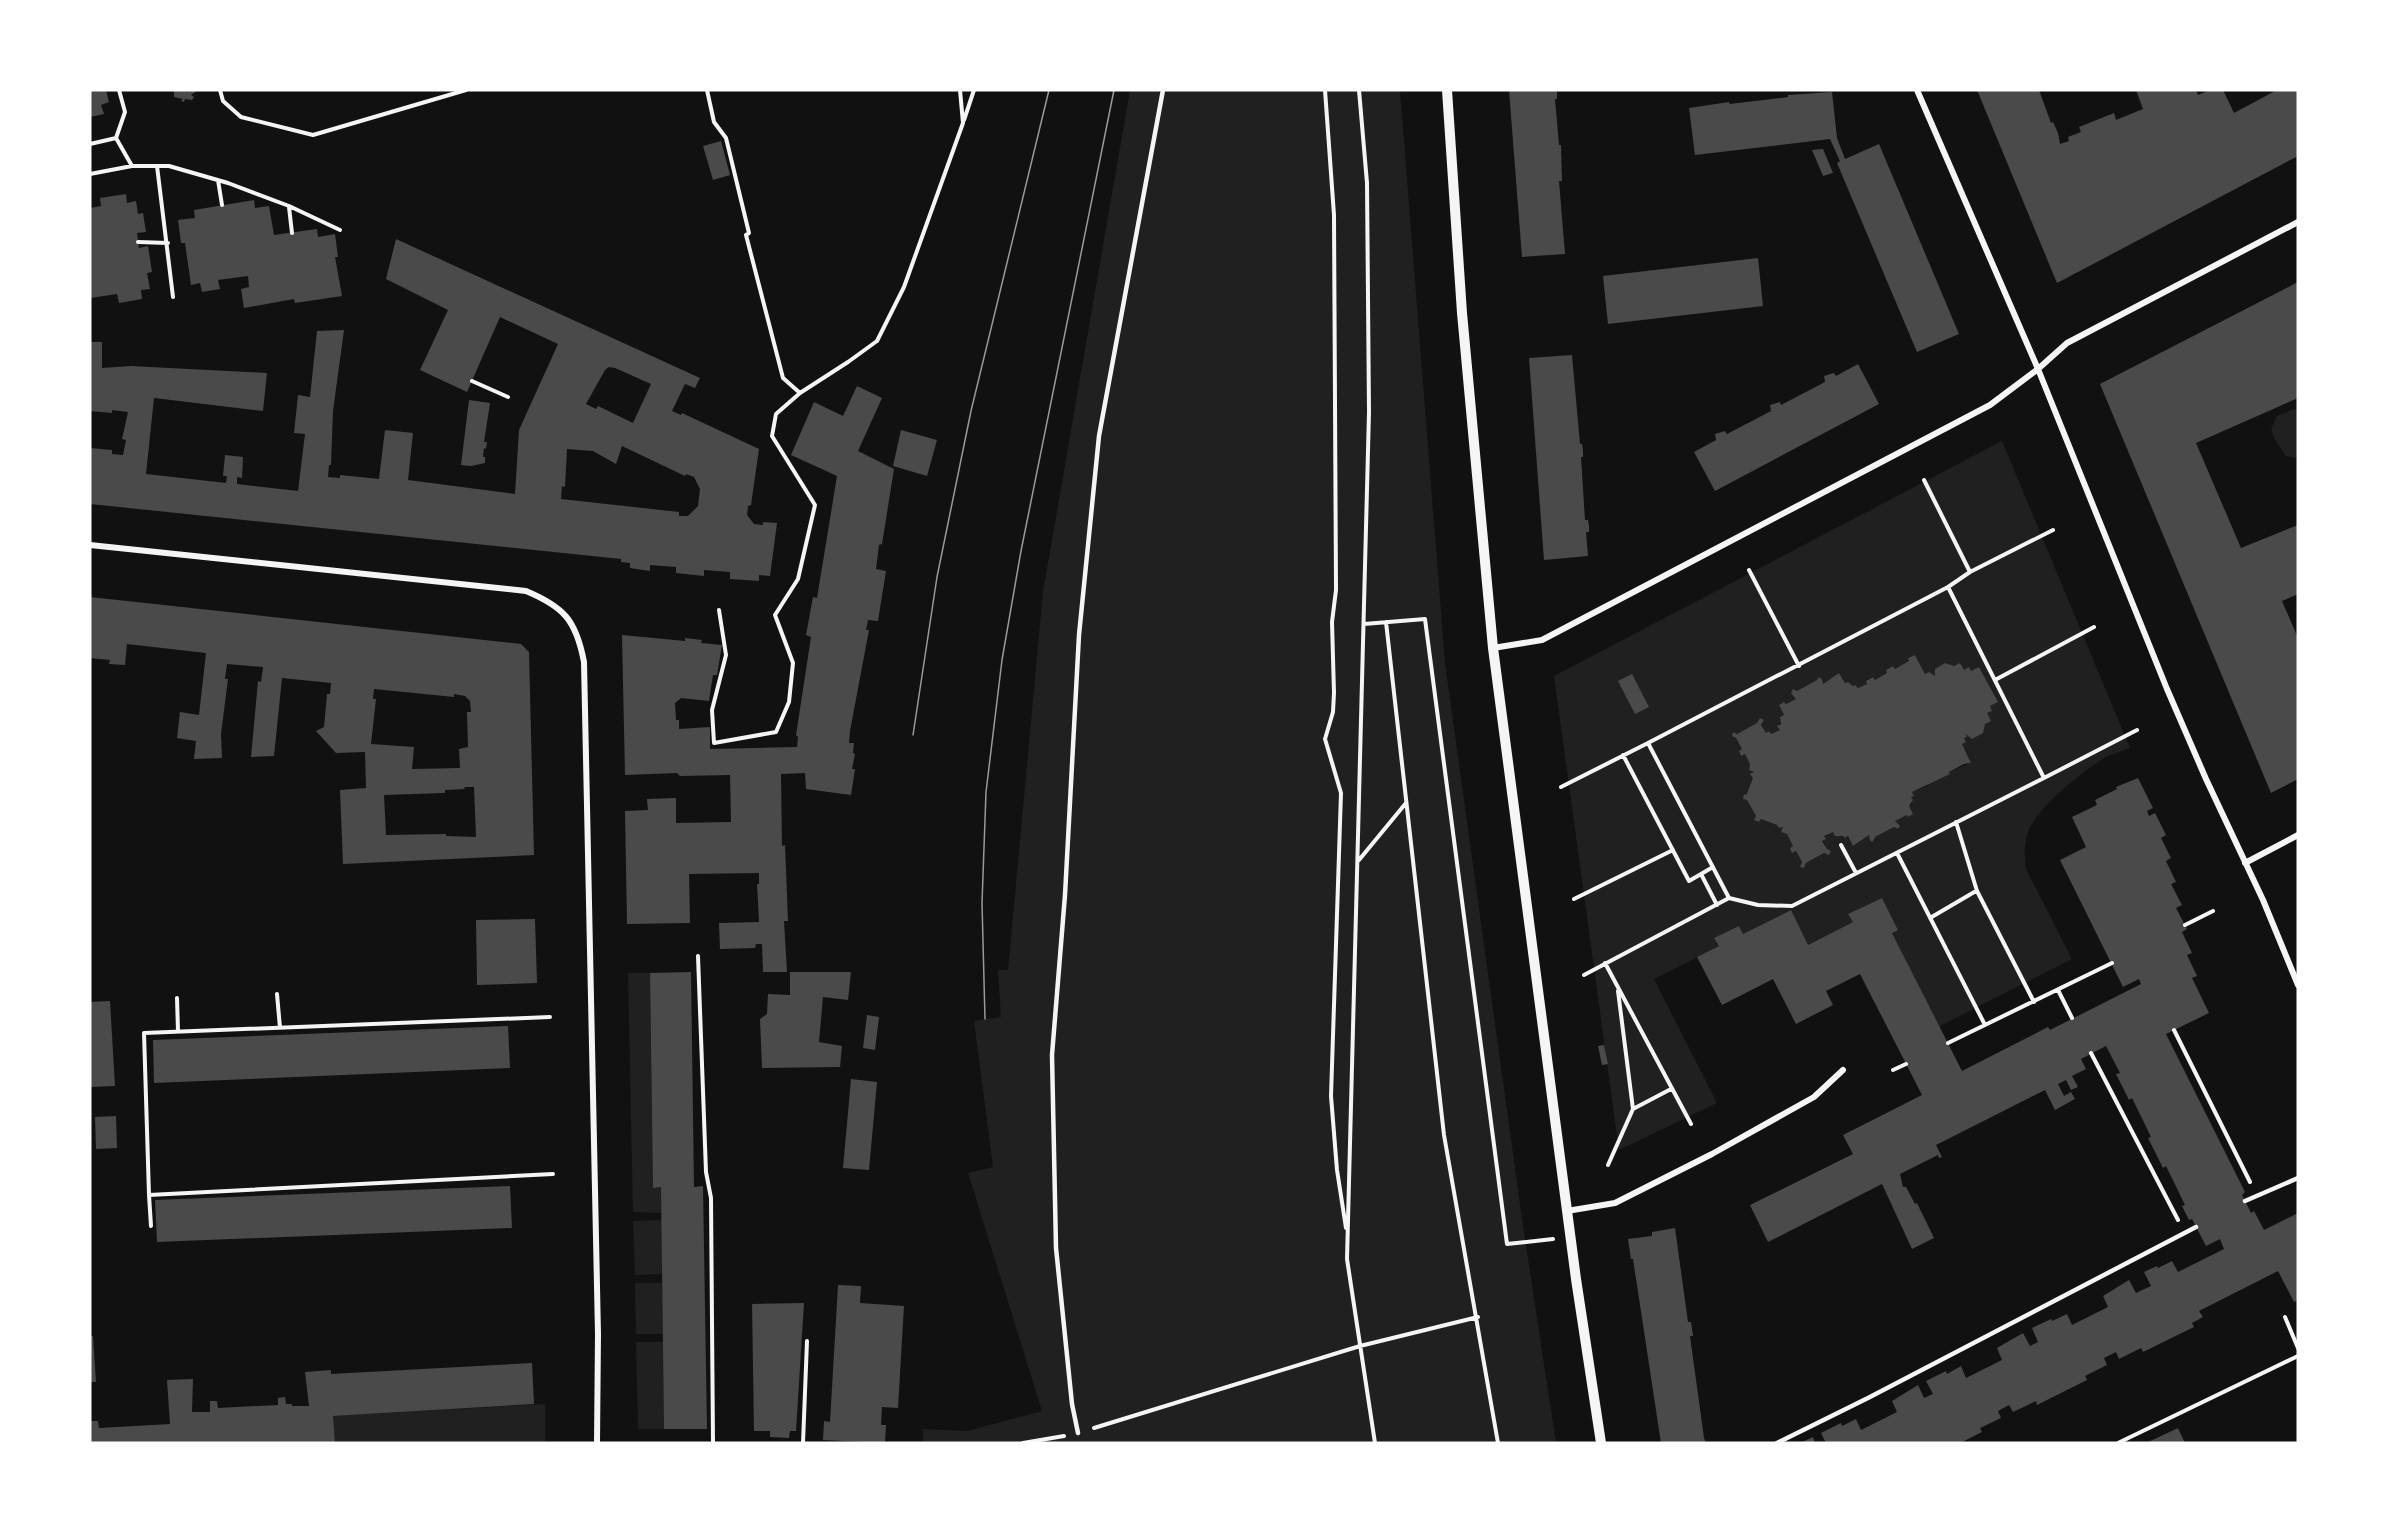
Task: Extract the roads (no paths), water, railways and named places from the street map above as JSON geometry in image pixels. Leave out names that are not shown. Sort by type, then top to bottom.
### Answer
[{"type":"street","points":[[1447,90],[1462,313],[1493,648],[1570,1237],[1601,1443]]},
{"type":"street","points":[[1917,90],[2038,369],[2167,689],[2298,985]]},
{"type":"street","points":[[1493,648],[1542,640],[1990,405],[2038,369],[2071,340],[2298,222]]},
{"type":"street","points":[[90,545],[526,591],[552,602],[574,629],[581,644],[584,662],[598,1323],[597,1443]]},
{"type":"street","points":[[2245,863],[2298,835]]},
{"type":"street","points":[[1567,1211],[1615,1203],[1712,1154],[1814,1097],[1843,1070]]},
{"type":"lane","points":[[1078,1433],[1072,1404],[1056,1248],[1052,1055],[1065,895],[1079,635],[1099,436],[1163,90]]},
{"type":"lane","points":[[2245,1201],[2298,1178]]},
{"type":"lane","points":[[1777,1443],[2196,1227]]},
{"type":"tram line","points":[[913,735],[937,577],[971,411],[1049,90]]},
{"type":"tram line","points":[[985,1019],[982,903],[986,792],[1002,660],[1021,551],[1114,90]]}]
